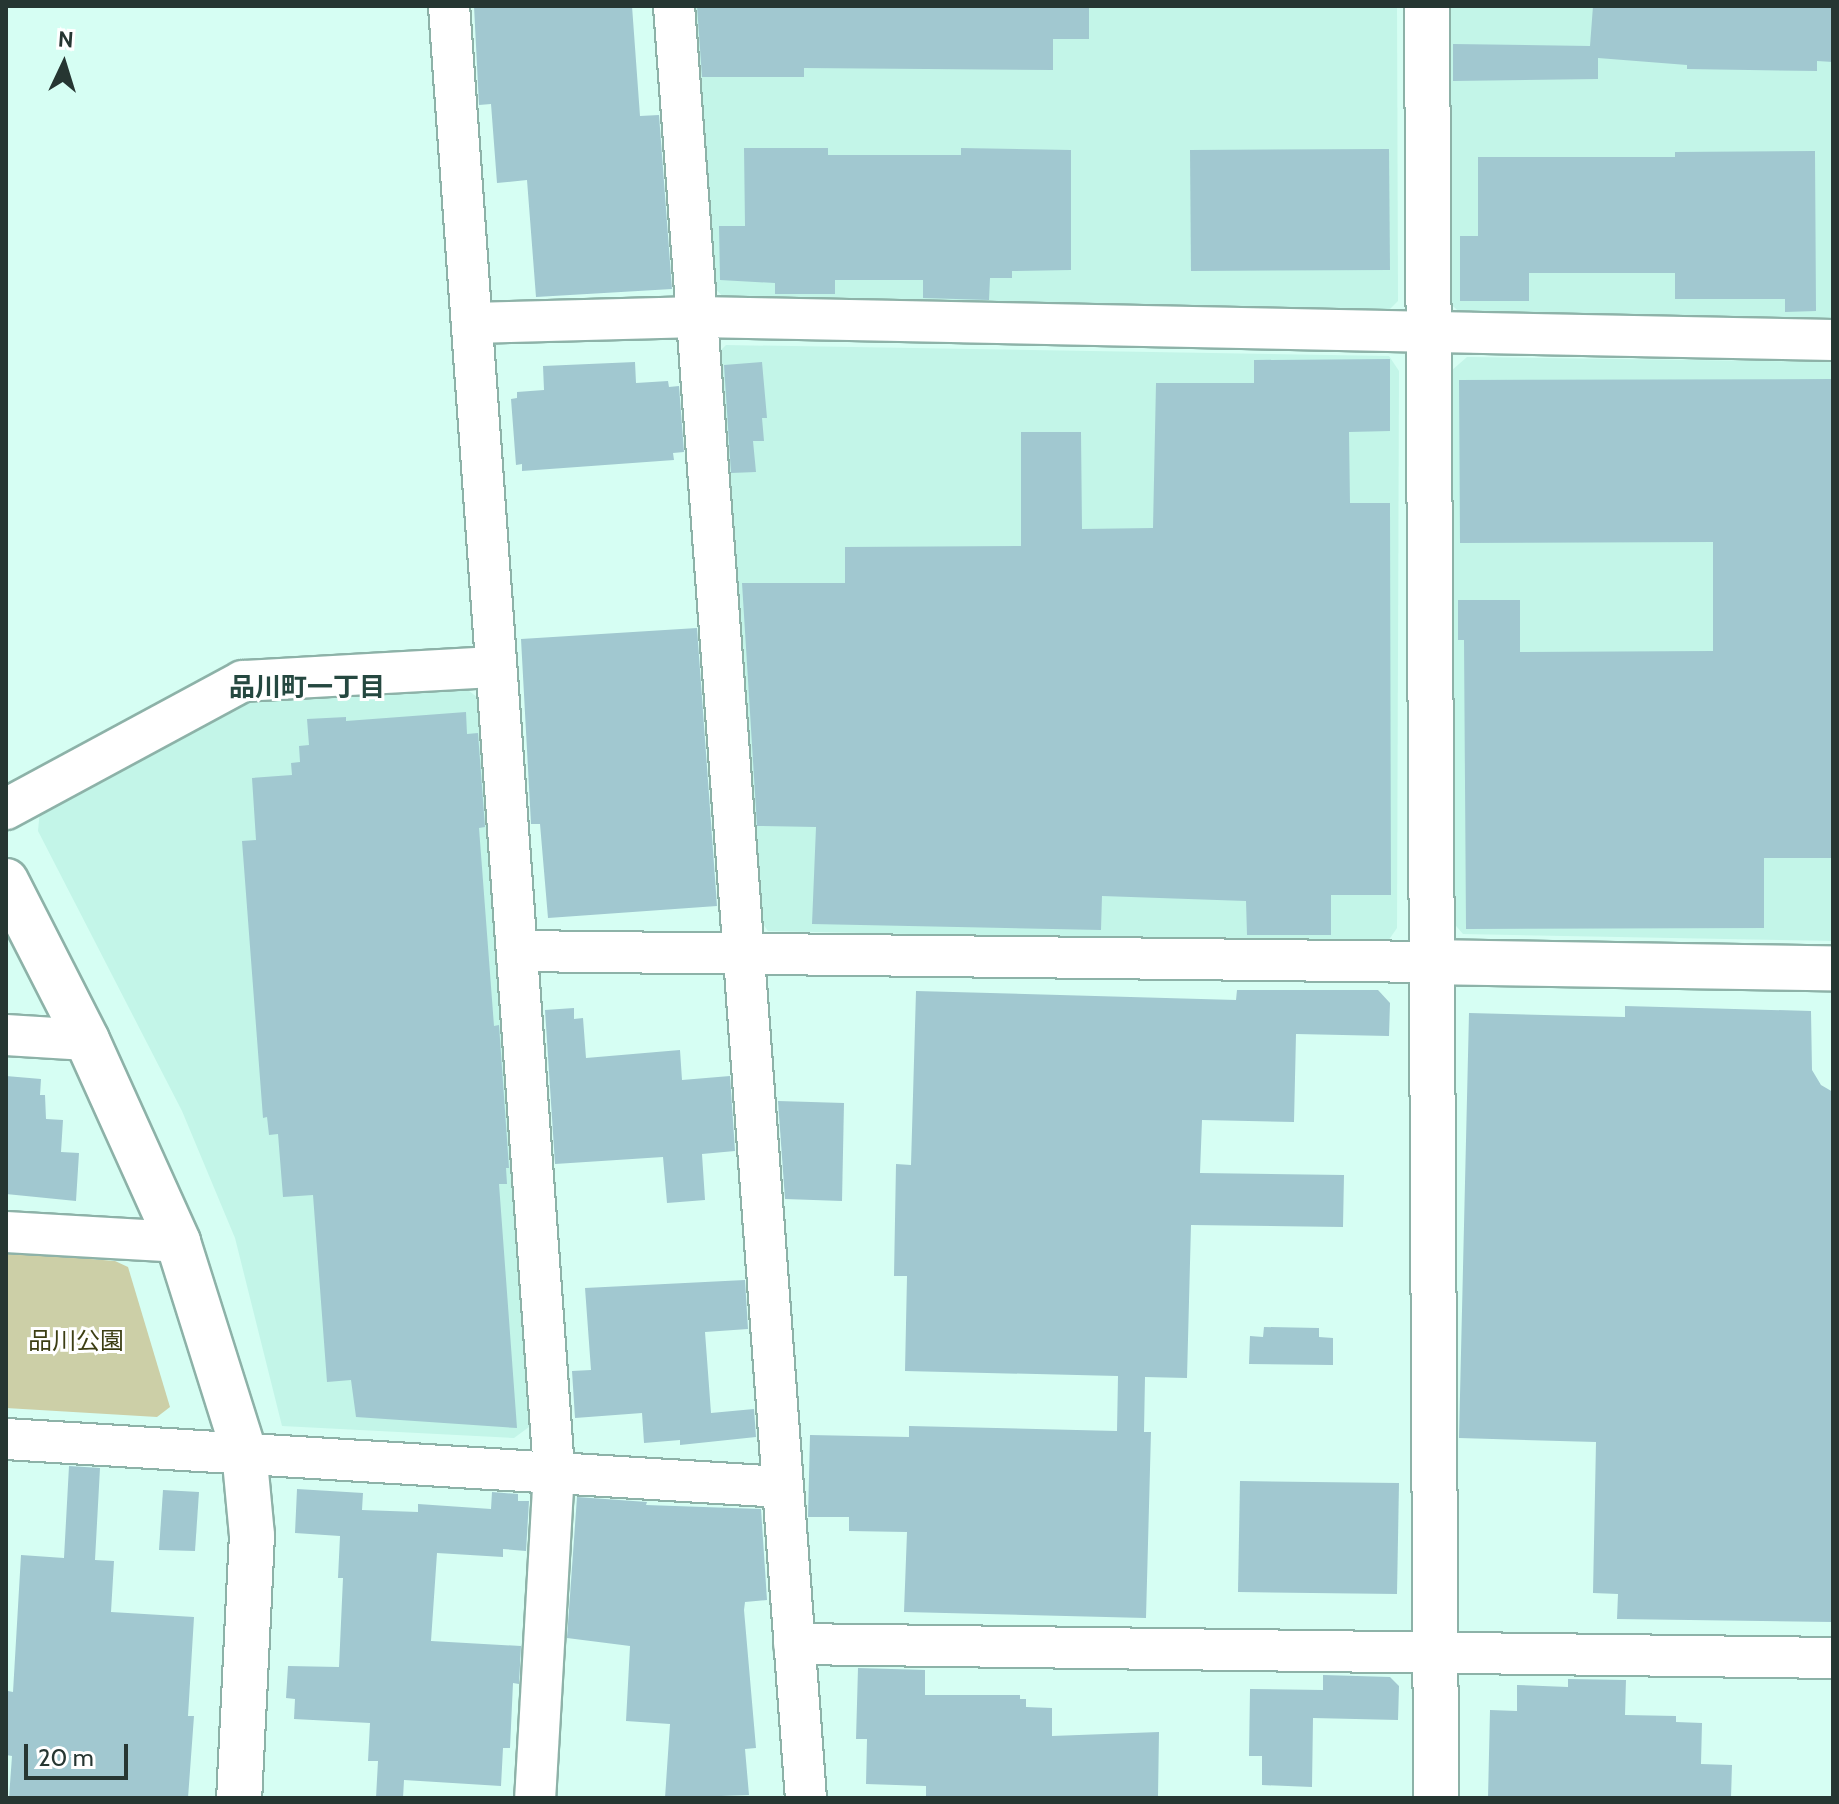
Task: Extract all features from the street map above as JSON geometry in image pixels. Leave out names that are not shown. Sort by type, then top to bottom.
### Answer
[{"type":"street","points":[[449,6],[554,1471],[535,1798]]},
{"type":"street","points":[[674,6],[806,1798]]},
{"type":"street","points":[[1427,6],[1436,1798]]},
{"type":"street","points":[[472,323],[698,317],[1833,340]]},
{"type":"street","points":[[6,809],[243,681],[496,667]]},
{"type":"street","points":[[6,881],[87,1040],[178,1242],[244,1451],[252,1535],[239,1798]]},
{"type":"street","points":[[517,951],[1833,968]]},
{"type":"street","points":[[6,1035],[87,1040]]},
{"type":"street","points":[[6,1232],[178,1242]]},
{"type":"street","points":[[6,1439],[244,1451],[783,1487]]},
{"type":"street","points":[[794,1644],[1833,1658]]},
{"type":"shaded area","points":[[690,6],[1397,6],[1398,301],[1387,312],[728,302],[710,283]]},
{"type":"shaded area","points":[[1449,6],[1833,6],[1833,321],[1463,315],[1447,301]]},
{"type":"shaded area","points":[[726,345],[1389,356],[1399,371],[1397,928],[1386,944],[768,931],[758,917],[715,356]]},
{"type":"shaded area","points":[[1467,357],[1833,362],[1833,941],[1463,934],[1450,919],[1451,371]]},
{"type":"shaded area","points":[[461,685],[477,697],[529,1427],[514,1438],[282,1426],[235,1238],[182,1111],[38,831],[40,810],[247,694]]},
{"type":"green space","name":"品川公園","points":[[6,1252],[115,1261],[128,1267],[170,1407],[157,1417],[6,1408]]},
{"type":"building","points":[[474,6],[632,6],[640,116],[659,115],[672,289],[536,297],[527,180],[497,183],[491,104],[479,105]]},
{"type":"building","points":[[697,6],[1089,6],[1089,39],[1053,39],[1053,70],[804,68],[804,77],[702,77]]},
{"type":"building","points":[[1593,6],[1833,6],[1833,62],[1817,61],[1817,71],[1687,69],[1687,65],[1598,58],[1598,79],[1453,81],[1453,44],[1590,46]]},
{"type":"building","points":[[744,148],[828,148],[828,155],[961,155],[961,148],[1071,150],[1071,270],[1012,271],[1012,278],[990,278],[989,300],[923,298],[923,280],[835,280],[835,294],[775,294],[775,283],[720,280],[719,226],[745,226]]},
{"type":"building","points":[[1389,149],[1390,270],[1191,271],[1190,150]]},
{"type":"building","points":[[1815,151],[1816,311],[1785,312],[1785,299],[1675,299],[1675,273],[1529,273],[1529,301],[1460,301],[1460,236],[1478,236],[1478,157],[1675,157],[1675,152]]},
{"type":"building","points":[[1390,359],[1390,431],[1349,432],[1350,503],[1390,503],[1391,895],[1331,895],[1331,935],[1247,935],[1246,901],[1102,896],[1101,930],[812,924],[816,827],[757,826],[742,583],[845,583],[845,547],[1021,546],[1021,432],[1081,432],[1082,529],[1153,528],[1156,383],[1254,383],[1254,360]]},
{"type":"building","points":[[635,362],[636,383],[668,381],[669,387],[679,386],[684,452],[673,453],[674,460],[522,471],[522,464],[516,465],[511,399],[517,398],[517,392],[544,390],[543,366]]},
{"type":"building","points":[[762,362],[767,418],[762,418],[764,441],[753,441],[756,472],[731,473],[724,365]]},
{"type":"building","points":[[1833,379],[1831,858],[1764,858],[1764,928],[1466,929],[1464,640],[1458,640],[1458,600],[1520,600],[1520,652],[1713,651],[1713,542],[1460,543],[1459,380]]},
{"type":"building","points":[[697,628],[717,906],[548,918],[540,824],[531,824],[521,639]]},
{"type":"building","points":[[466,712],[467,734],[478,733],[485,827],[479,828],[494,1026],[499,1025],[509,1168],[506,1168],[507,1184],[499,1184],[517,1428],[356,1417],[351,1380],[327,1382],[313,1195],[283,1197],[278,1134],[269,1135],[267,1117],[263,1118],[242,841],[256,840],[252,778],[292,775],[291,763],[300,762],[299,746],[309,745],[307,719],[346,717],[346,721]]},
{"type":"building","points":[[1237,990],[1378,990],[1390,1003],[1389,1036],[1296,1034],[1294,1122],[1202,1120],[1200,1173],[1344,1175],[1343,1227],[1191,1225],[1187,1378],[1145,1377],[1144,1432],[1151,1432],[1146,1618],[904,1612],[907,1532],[849,1531],[849,1517],[808,1517],[810,1435],[909,1437],[909,1426],[1117,1431],[1118,1376],[905,1371],[907,1276],[894,1276],[896,1164],[911,1165],[916,991],[1236,1000]]},
{"type":"building","points":[[1625,1006],[1811,1011],[1812,1070],[1821,1085],[1833,1092],[1833,1622],[1617,1619],[1618,1594],[1593,1593],[1596,1442],[1459,1438],[1469,1013],[1625,1017]]},
{"type":"building","points":[[574,1008],[574,1019],[583,1018],[586,1058],[680,1050],[682,1080],[730,1076],[735,1151],[702,1154],[705,1200],[667,1203],[663,1157],[555,1164],[545,1010]]},
{"type":"building","points":[[6,1076],[41,1079],[40,1095],[45,1095],[46,1119],[63,1120],[61,1152],[79,1153],[76,1201],[6,1194]]},
{"type":"building","points":[[778,1101],[844,1103],[842,1201],[785,1199]]},
{"type":"building","points":[[745,1280],[748,1329],[705,1332],[711,1413],[754,1409],[756,1437],[680,1445],[680,1440],[644,1443],[642,1413],[575,1418],[572,1371],[591,1370],[585,1288]]},
{"type":"building","points":[[1264,1327],[1319,1328],[1319,1337],[1333,1338],[1333,1365],[1249,1364],[1250,1336],[1263,1337]]},
{"type":"building","points":[[69,1466],[100,1468],[95,1560],[114,1561],[111,1612],[194,1617],[188,1716],[194,1716],[188,1798],[9,1798],[12,1756],[6,1755],[6,1730],[8,1691],[13,1692],[21,1555],[64,1558]]},
{"type":"building","points":[[1240,1481],[1399,1483],[1397,1594],[1238,1592]]},
{"type":"building","points":[[297,1489],[363,1493],[362,1510],[418,1512],[418,1504],[491,1509],[492,1492],[518,1494],[518,1501],[529,1501],[526,1551],[503,1549],[503,1557],[437,1553],[431,1641],[521,1646],[519,1684],[513,1683],[510,1748],[503,1748],[501,1786],[404,1780],[403,1798],[376,1798],[378,1761],[368,1761],[370,1723],[294,1719],[295,1699],[286,1698],[288,1666],[339,1667],[343,1578],[338,1578],[340,1536],[295,1533]]},
{"type":"building","points":[[163,1490],[199,1492],[195,1551],[159,1550]]},
{"type":"building","points":[[577,1497],[647,1502],[646,1505],[761,1509],[767,1600],[745,1602],[744,1610],[756,1748],[745,1749],[749,1795],[665,1798],[670,1724],[626,1721],[630,1646],[567,1638]]},
{"type":"building","points":[[858,1668],[925,1670],[925,1695],[1020,1695],[1020,1699],[1026,1699],[1026,1707],[1052,1708],[1052,1736],[1159,1732],[1158,1796],[926,1798],[926,1786],[866,1784],[867,1739],[856,1739]]},
{"type":"building","points":[[1323,1675],[1390,1677],[1399,1686],[1398,1720],[1313,1718],[1312,1787],[1262,1785],[1262,1756],[1249,1756],[1250,1689],[1323,1690]]},
{"type":"building","points":[[1568,1679],[1626,1680],[1625,1715],[1676,1716],[1676,1722],[1702,1723],[1701,1764],[1732,1765],[1731,1798],[1488,1798],[1490,1710],[1517,1711],[1517,1685],[1568,1687]]},
{"type":"district","name":"品川町一丁目","points":[[307,688]]}]
